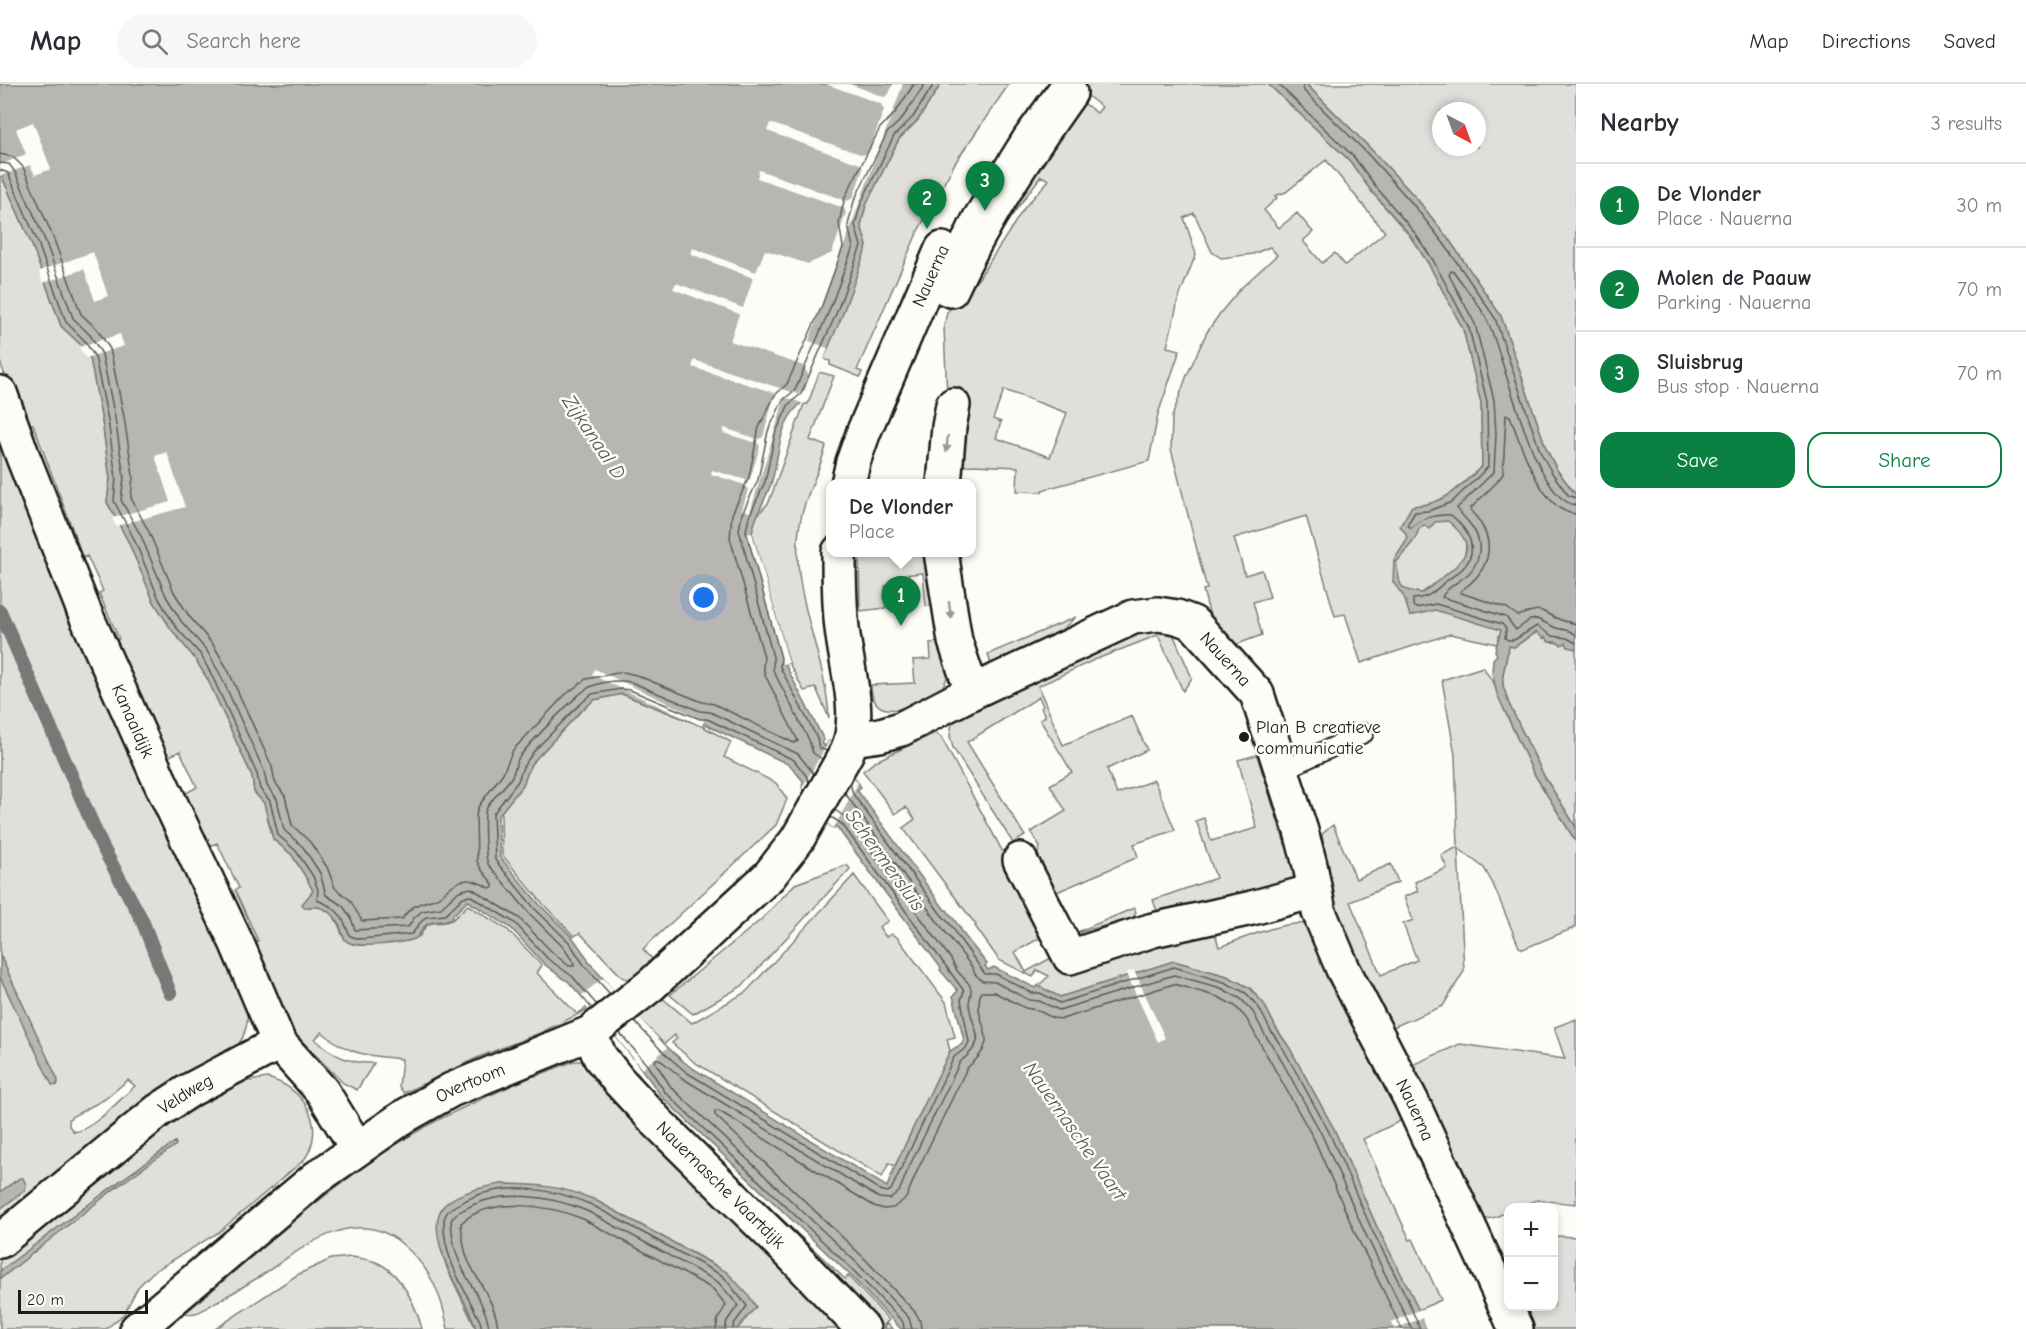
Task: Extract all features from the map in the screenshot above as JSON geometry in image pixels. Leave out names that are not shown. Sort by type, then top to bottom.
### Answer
[{"type":"street","name":"Nauerna","points":[[849,479],[853,462],[881,389],[949,234],[1014,126],[1058,88],[1066,89],[1029,140],[979,220],[946,288],[951,290],[969,251],[1009,180],[1058,88]]},
{"type":"street","name":"Kanaaldijk","points":[[0,393],[84,610],[159,779],[237,944],[279,1043]]},
{"type":"street","points":[[944,479],[953,405]]},
{"type":"street","points":[[839,557],[842,624],[851,690],[850,746]]},
{"type":"street","points":[[942,557],[955,641],[972,693]]},
{"type":"street","name":"Nauerna","points":[[850,746],[901,729],[1133,617],[1158,614],[1178,617],[1193,624],[1253,688],[1262,706],[1307,854],[1318,912],[1343,969],[1411,1100],[1516,1329]]},
{"type":"street","name":"Overtoom","points":[[137,1329],[316,1178],[405,1116],[451,1090],[595,1030],[631,1001],[769,876],[797,840],[850,746]]},
{"type":"street","points":[[1020,860],[1070,957],[1153,930],[1252,908],[1314,891]]},
{"type":"street","name":"Nauernasche Vaartdijk","points":[[595,1030],[600,1057],[618,1080],[863,1329]]},
{"type":"street","points":[[279,1043],[322,1091],[357,1148]]},
{"type":"street","name":"Veldweg","points":[[0,1241],[158,1111],[190,1090],[279,1043]]},
{"type":"lane","points":[[1282,770],[1364,733]]},
{"type":"shaded area","points":[[941,84],[1009,84],[955,163],[918,231],[857,370],[862,372],[860,377],[830,365],[830,361],[823,359],[867,246],[861,225],[866,205],[899,139],[918,120]]},
{"type":"shaded area","points":[[1072,84],[1268,84],[1349,160],[1372,192],[1409,235],[1428,263],[1463,329],[1481,403],[1482,466],[1449,496],[1466,544],[1465,555],[1459,565],[1501,630],[1497,644],[1450,634],[1361,663],[1345,614],[1335,616],[1306,516],[1234,538],[1245,575],[1262,570],[1270,597],[1253,602],[1262,635],[1232,646],[1212,624],[1203,590],[1207,589],[1171,449],[1172,417],[1187,375],[1207,332],[1241,288],[1277,255],[1270,247],[1253,254],[1221,258],[1212,252],[1194,213],[1184,218],[1196,254],[1179,297],[1167,347],[1180,350],[1158,414],[1149,461],[1042,490],[1042,492],[1017,491],[1018,467],[963,466],[955,459],[964,416],[969,404],[947,399],[944,327],[947,312],[979,278],[1025,207],[1049,180],[1041,176],[991,244],[1070,93],[1097,113],[1102,107]],"holes":[[[1326,160],[1385,232],[1345,265],[1335,253],[1322,263],[1303,241],[1313,232],[1297,213],[1279,228],[1264,210],[1277,198],[1275,196],[1286,192]],[[1004,390],[1067,413],[1050,457],[996,438],[1001,422],[993,419]]]},
{"type":"shaded area","points":[[1306,84],[1576,84],[1576,495],[1557,470],[1546,448],[1501,316],[1450,241],[1417,199]]},
{"type":"shaded area","points":[[0,172],[32,245],[61,326],[80,344],[90,358],[110,479],[107,502],[128,541],[154,602],[196,659],[208,680],[252,776],[254,792],[264,803],[273,839],[292,855],[313,891],[306,900],[305,908],[325,909],[334,917],[342,935],[359,945],[408,941],[420,936],[431,923],[453,919],[468,905],[508,930],[542,965],[537,973],[577,1014],[586,1008],[587,1010],[542,1032],[479,1057],[404,1093],[399,1087],[402,1059],[350,1050],[322,1032],[315,1039],[328,1050],[349,1060],[374,1063],[357,1090],[343,1083],[291,1030],[250,945],[258,941],[235,890],[239,888],[217,843],[204,849],[179,797],[197,787],[180,751],[162,760],[109,644],[119,639],[99,593],[103,591],[87,556],[75,561],[71,551],[79,547],[33,424],[24,427],[0,362]]},
{"type":"shaded area","points":[[819,372],[834,376],[810,440],[826,446],[801,518],[798,553],[799,577],[822,671],[829,718],[816,688],[804,691],[789,663],[752,533],[754,519],[769,502],[804,404],[808,404]]},
{"type":"shaded area","points":[[0,423],[247,997],[248,1012],[243,1037],[235,1049],[0,1227],[0,1209],[25,1190],[20,1178],[0,1192],[0,977],[57,1085],[58,1083],[0,955]],"holes":[[[128,1080],[135,1086],[89,1126],[74,1132],[69,1126],[71,1117],[105,1099]]]},
{"type":"shaded area","points":[[859,557],[931,557],[935,605],[926,606],[923,573],[902,575],[902,586],[885,586],[886,608],[860,611]]},
{"type":"shaded area","points":[[1076,617],[1057,634],[991,665],[988,654]]},
{"type":"shaded area","points":[[1148,631],[1173,634],[1192,678],[1183,691],[1158,635],[1094,660],[1038,686],[1063,745],[1132,716],[1147,750],[1107,769],[1117,794],[1154,780],[1175,830],[1134,844],[1138,857],[1057,892],[1075,933],[1134,908],[1136,912],[1133,918],[1070,935],[1036,860],[1040,847],[1031,832],[1066,811],[1050,785],[1072,772],[1040,720],[1045,716],[1039,697],[967,742],[1025,836],[1013,843],[953,748],[950,736],[952,723],[1117,640]]},
{"type":"shaded area","points":[[1537,632],[1545,636],[1549,642],[1566,643],[1576,649],[1576,827],[1544,776],[1509,704],[1503,686],[1509,646],[1514,647]]},
{"type":"shaded area","points":[[941,642],[949,672],[945,683],[936,694],[919,703],[899,709],[882,707],[876,703],[871,685],[915,683],[913,660],[931,659],[930,643]]},
{"type":"shaded area","points":[[1483,667],[1493,682],[1533,772],[1576,842],[1576,927],[1523,949],[1519,947],[1484,868],[1458,848],[1464,971],[1443,1006],[1393,1027],[1386,1025],[1330,905],[1322,834],[1333,825],[1356,879],[1391,864],[1398,882],[1350,902],[1381,975],[1417,960],[1403,924],[1413,920],[1404,897],[1418,891],[1415,882],[1447,868],[1441,855],[1458,847],[1455,755],[1442,680]]},
{"type":"shaded area","points":[[622,694],[702,726],[731,742],[724,757],[776,783],[787,799],[776,825],[643,949],[655,962],[629,980],[622,977],[580,933],[574,936],[543,904],[502,855],[501,816],[502,809],[526,777],[531,764],[580,712],[594,700]]},
{"type":"shaded area","points":[[935,733],[941,737],[1047,934],[1015,952],[1026,972],[1058,954],[1214,929],[1219,947],[1284,925],[1306,924],[1393,1091],[1402,1120],[1363,1139],[1441,1300],[1418,1310],[1376,1225],[1334,1129],[1264,1004],[1250,988],[1227,976],[1174,961],[1060,997],[1038,986],[1049,976],[1037,970],[1033,977],[999,960],[976,925],[903,828],[915,819],[906,807],[895,814],[863,771],[876,761]]},
{"type":"shaded area","points":[[1257,755],[1285,844],[1292,842],[1298,873],[1295,879],[1160,919],[1153,900],[1216,878],[1195,821],[1204,818],[1211,841],[1257,828],[1238,760]]},
{"type":"shaded area","points":[[847,865],[850,869],[742,986],[693,1014],[670,995],[763,918],[795,884]]},
{"type":"shaded area","points":[[854,875],[888,921],[879,927],[886,937],[891,934],[897,937],[946,1002],[955,1037],[947,1039],[950,1051],[895,1166],[889,1163],[882,1177],[694,1062],[672,1043],[677,1038],[675,1035],[664,1044],[639,1018],[661,997],[692,1023],[746,992]]},
{"type":"shaded area","points":[[1576,1019],[1576,1204],[1538,1200],[1529,1203],[1504,1203],[1504,1213],[1482,1220],[1405,1068],[1460,1044],[1565,1059],[1555,1027]]},
{"type":"shaded area","points":[[574,1061],[581,1061],[588,1065],[848,1329],[737,1329],[755,1307],[715,1265],[593,1199],[468,1192],[443,1208],[441,1249],[447,1268],[476,1329],[448,1329],[438,1292],[420,1262],[401,1243],[383,1232],[365,1228],[347,1229],[311,1243],[204,1310],[193,1314],[185,1313],[317,1202],[400,1142],[466,1106],[535,1075]]},
{"type":"shaded area","points":[[637,1073],[656,1099],[845,1279],[848,1276],[889,1320],[883,1328],[887,1324],[893,1329],[874,1329],[632,1077]]},
{"type":"shaded area","points":[[267,1078],[292,1090],[301,1099],[313,1121],[314,1134],[311,1147],[304,1160],[219,1232],[153,1272],[138,1287],[124,1314],[106,1329],[0,1329],[0,1279],[176,1142],[0,1271],[0,1254],[159,1123],[237,1083]]},
{"type":"shaded area","points":[[1558,1236],[1576,1237],[1576,1329],[1527,1329],[1519,1311],[1558,1311]]},
{"type":"shaded area","points":[[352,1257],[377,1262],[395,1276],[412,1301],[422,1329],[215,1329],[297,1275],[331,1259]]},
{"type":"water","points":[[0,84],[941,84],[918,120],[899,139],[866,205],[861,225],[867,246],[842,316],[806,399],[789,417],[784,428],[771,484],[753,526],[752,533],[789,663],[785,664],[824,740],[822,742],[825,747],[829,741],[861,787],[857,790],[987,964],[985,966],[988,970],[994,967],[1035,988],[1038,986],[1060,997],[1174,961],[1227,976],[1250,988],[1264,1004],[1334,1129],[1376,1225],[1427,1329],[901,1329],[849,1274],[661,1096],[628,1051],[567,980],[544,964],[511,928],[468,901],[452,916],[453,919],[428,924],[415,939],[391,944],[361,945],[346,941],[337,921],[326,910],[316,907],[305,908],[302,904],[313,891],[292,855],[273,839],[264,803],[254,792],[252,776],[208,680],[154,602],[128,541],[107,502],[110,479],[90,358],[80,344],[61,326],[32,245],[0,172]],"holes":[[[622,694],[702,726],[704,724],[790,765],[803,781],[802,788],[830,826],[834,828],[836,826],[941,968],[940,970],[958,991],[953,996],[964,1040],[962,1044],[950,1051],[887,1187],[689,1066],[624,1003],[588,961],[573,938],[540,905],[500,857],[498,816],[523,785],[531,764],[594,700]]]},
{"type":"water","points":[[1268,84],[1306,84],[1417,199],[1450,241],[1501,316],[1546,448],[1557,470],[1576,495],[1576,649],[1568,647],[1566,643],[1561,645],[1549,642],[1536,632],[1514,647],[1509,646],[1503,686],[1509,704],[1544,776],[1576,827],[1576,842],[1533,772],[1497,694],[1492,673],[1493,659],[1497,655],[1495,651],[1501,630],[1435,610],[1410,616],[1404,597],[1393,582],[1394,560],[1407,540],[1400,526],[1412,506],[1433,502],[1451,494],[1482,466],[1481,403],[1463,329],[1428,263],[1410,235],[1372,192],[1349,160]],"holes":[[[1448,521],[1459,531],[1465,541],[1466,551],[1463,557],[1450,571],[1422,593],[1403,588],[1399,581],[1396,563],[1415,539],[1419,529],[1424,525],[1429,529],[1435,522]]]},
{"type":"water","points":[[0,955],[58,1080],[57,1085],[52,1085],[0,977]]},
{"type":"water","points":[[175,1142],[176,1145],[119,1185],[0,1279],[0,1271]]},
{"type":"water","points":[[23,1178],[26,1185],[25,1190],[0,1209],[0,1192]]},
{"type":"water","points":[[501,1184],[548,1187],[570,1191],[593,1199],[727,1272],[756,1307],[737,1329],[476,1329],[442,1250],[437,1227],[438,1217],[442,1208],[453,1198],[477,1189]]},
{"type":"pier","points":[[826,84],[850,84],[884,97],[889,94],[893,84],[903,84],[809,341],[828,348],[824,359],[826,360],[804,404],[785,397],[750,512],[742,510],[748,489],[745,485],[711,474],[712,470],[746,480],[750,479],[760,446],[757,443],[723,433],[724,428],[758,439],[763,437],[775,393],[692,367],[694,360],[798,394],[805,390],[809,377],[804,366],[730,341],[739,314],[673,289],[676,283],[743,308],[753,278],[691,254],[693,248],[756,272],[765,250],[808,264],[832,253],[846,213],[844,208],[757,178],[759,170],[847,201],[853,198],[863,169],[860,164],[767,131],[770,123],[863,155],[868,153],[884,110],[881,104]]},
{"type":"pier","points":[[33,122],[51,169],[35,175],[30,165],[0,176],[0,165],[26,154],[16,129]]},
{"type":"pier","points":[[93,252],[108,296],[95,301],[84,269],[43,283],[39,271]]},
{"type":"pier","points":[[120,334],[124,346],[86,358],[79,347]]},
{"type":"pier","points":[[167,452],[185,507],[116,526],[112,518],[170,502],[155,456]]},
{"type":"pier","points":[[752,533],[789,663],[782,664],[746,534]]},
{"type":"pier","points":[[595,669],[704,720],[702,726],[592,675]]},
{"type":"pier","name":"Schermersluis","points":[[829,741],[858,783],[834,828],[830,826],[802,788]]},
{"type":"pier","points":[[1134,970],[1165,1038],[1158,1042],[1126,973]]},
{"type":"pier","points":[[603,978],[667,1048],[642,1069],[582,995]]},
{"type":"pier","points":[[1421,1309],[1430,1329],[1427,1329],[1422,1318],[1395,1329],[1391,1322]]},
{"type":"waterway","points":[[0,611],[102,846],[142,920],[170,993]]},
{"type":"place","name":"Sluisbrug","points":[[985,211]]},
{"type":"place","name":"Molen de Paauw","points":[[927,229]]},
{"type":"place","name":"De Vlonder","points":[[901,626]]},
{"type":"place","name":"Plan B creatieve communicatie","points":[[1244,737]]},
{"type":"water label","name":"Zijkanaal D","points":[[594,437]]},
{"type":"water label","name":"Nauernasche Vaart","points":[[1075,1131]]}]
